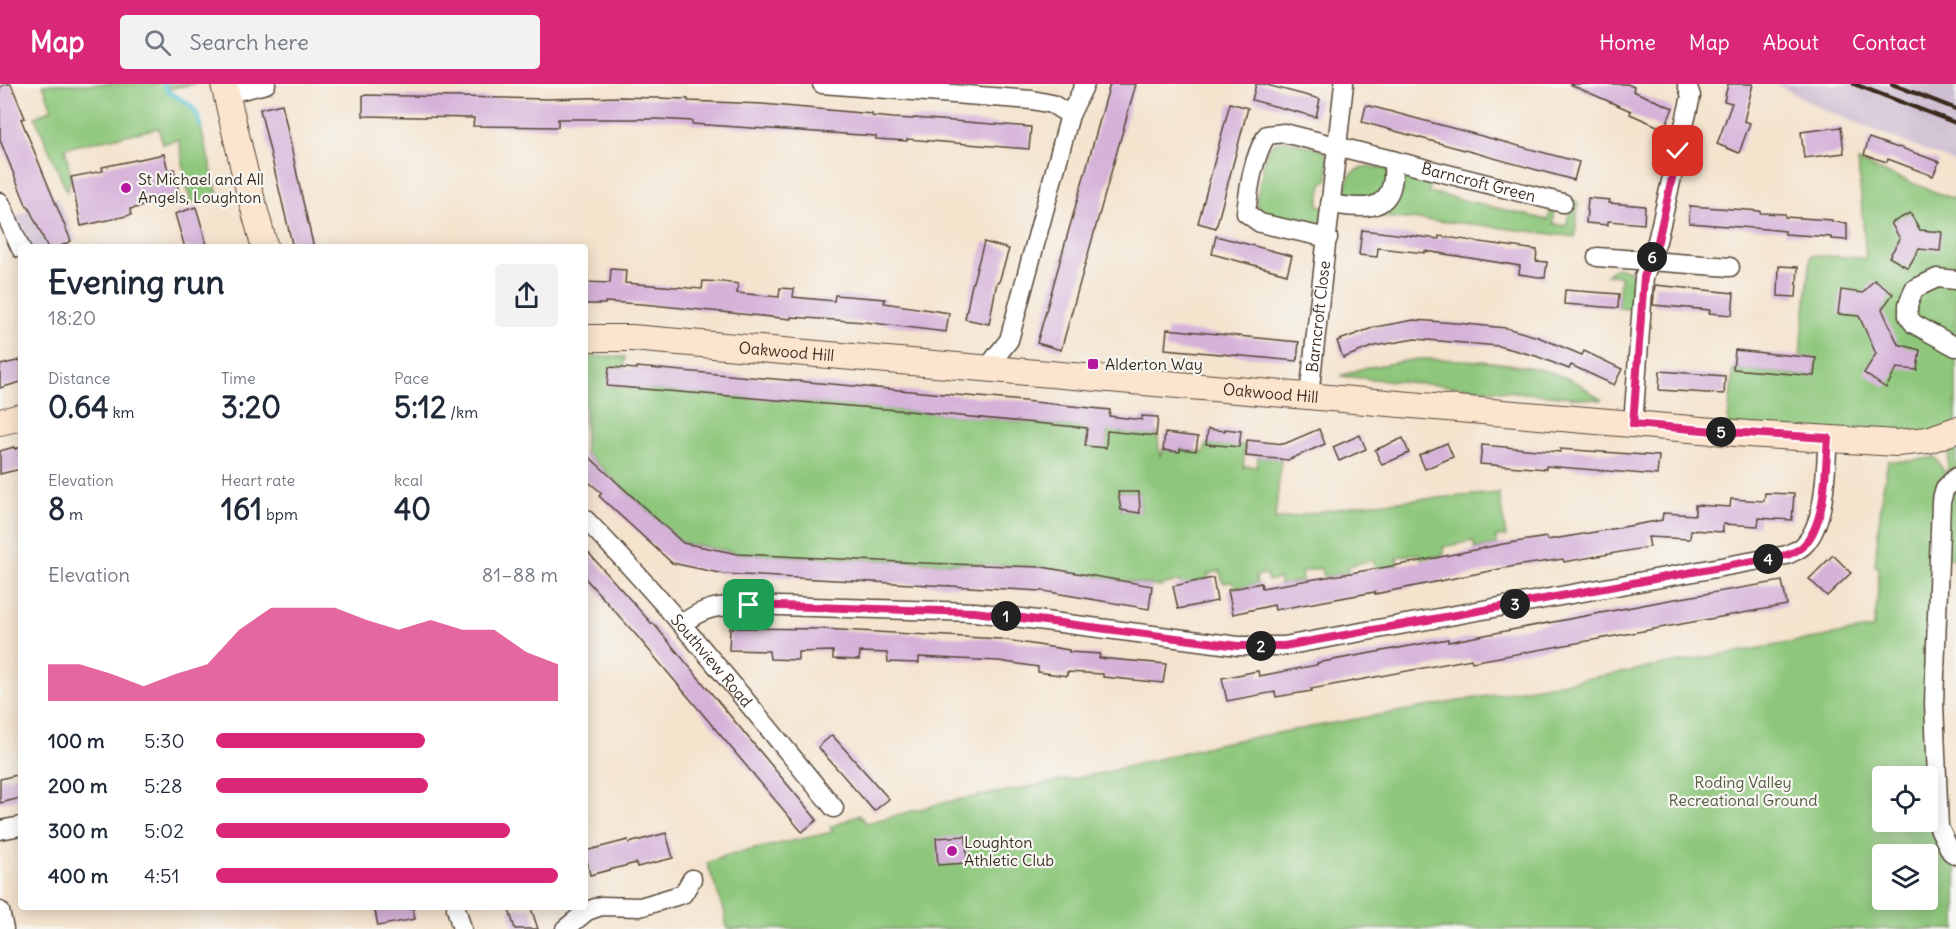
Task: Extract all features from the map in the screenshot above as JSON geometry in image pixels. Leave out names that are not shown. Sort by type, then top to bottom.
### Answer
[{"type":"street","points":[[264,244],[225,89],[266,84]]},
{"type":"street","points":[[822,84],[1032,99],[1052,104],[1070,115]]},
{"type":"street","points":[[987,368],[1009,340],[1070,115],[1085,84]]},
{"type":"street","name":"Barncroft Close","points":[[1309,396],[1344,84]]},
{"type":"street","points":[[1633,424],[1644,277],[1658,241],[1691,96],[1687,84]]},
{"type":"street","name":"Barncroft Close","points":[[1328,238],[1260,223],[1246,213],[1259,147],[1267,135],[1284,133],[1338,147]]},
{"type":"street","name":"Barncroft Green","points":[[1338,147],[1563,203]]},
{"type":"street","points":[[1330,204],[1367,208],[1380,204],[1388,196],[1392,185],[1393,160]]},
{"type":"street","points":[[0,202],[19,244]]},
{"type":"street","points":[[1597,257],[1730,267]]},
{"type":"street","points":[[1956,280],[1937,278],[1914,289],[1908,305],[1908,316],[1914,324],[1956,347]]},
{"type":"street","name":"Oakwood Hill","points":[[588,338],[632,338],[1727,432],[1897,442],[1928,440],[1956,429]]},
{"type":"street","points":[[0,422],[18,418]]},
{"type":"street","points":[[682,624],[706,609],[724,606],[963,612],[1238,646],[1284,646],[1787,555],[1802,547],[1816,524],[1821,508],[1828,438]]},
{"type":"street","points":[[1956,477],[1945,488],[1941,502],[1947,558],[1934,703],[1948,794],[1940,828],[1951,852],[1956,855]]},
{"type":"street","name":"Southview Road","points":[[588,522],[633,568],[682,624],[834,808]]},
{"type":"street","points":[[0,830],[18,827]]},
{"type":"street","points":[[565,929],[587,911],[601,906],[640,906],[683,894],[692,879]]},
{"type":"street","points":[[457,910],[462,929]]},
{"type":"street","points":[[0,911],[4,929]]},
{"type":"shaded area","points":[[1776,84],[1956,84],[1956,163],[1822,109]]},
{"type":"shaded area","points":[[57,197],[76,240],[65,244],[26,244],[13,218]]},
{"type":"green space","points":[[43,84],[195,84],[166,89],[191,107],[198,117],[219,199],[190,202],[179,140],[162,144],[159,128],[65,148],[71,177],[67,192],[35,117],[52,109]]},
{"type":"green space","points":[[1285,140],[1319,149],[1328,155],[1328,179],[1322,184],[1318,205],[1325,208],[1321,225],[1314,227],[1266,218],[1259,211],[1256,200],[1267,150],[1274,144]]},
{"type":"green space","points":[[1858,162],[1956,200],[1956,277],[1937,275],[1906,306],[1956,351],[1956,427],[1928,437],[1727,430],[1733,369],[1814,376],[1816,358],[1800,357],[1811,255],[1866,258]]},
{"type":"green space","points":[[1369,166],[1389,170],[1387,187],[1368,201],[1344,198],[1350,176],[1357,170]]},
{"type":"green space","points":[[1410,170],[1432,176],[1428,192],[1548,220],[1552,205],[1554,224],[1566,226],[1573,199],[1578,203],[1575,237],[1462,223],[1380,217],[1374,211],[1402,173]]},
{"type":"green space","points":[[1617,267],[1628,270],[1632,274],[1631,309],[1618,308],[1620,276],[1606,275]]},
{"type":"green space","points":[[1956,280],[1956,347],[1914,324],[1914,289]]},
{"type":"green space","points":[[588,356],[625,357],[624,368],[609,367],[608,386],[1087,428],[1106,447],[1108,422],[1118,424],[1119,433],[1140,430],[1157,432],[1160,456],[1163,450],[1179,452],[1180,449],[1204,453],[1206,444],[1245,445],[1243,468],[1245,466],[1257,467],[1258,457],[1281,459],[1275,520],[1363,504],[1499,493],[1506,536],[1496,537],[1497,545],[1475,549],[1473,541],[1443,547],[1444,555],[1421,559],[1419,553],[1397,557],[1398,565],[1376,569],[1373,560],[1348,566],[1349,572],[1323,577],[1321,568],[1301,572],[1302,581],[1280,585],[1279,578],[1268,581],[1266,574],[1256,576],[1257,584],[1235,588],[1233,582],[1223,583],[1220,571],[1208,574],[1208,579],[1181,585],[1180,581],[1161,585],[1161,587],[1042,567],[741,554],[680,542],[588,456]],"holes":[[[1119,492],[1139,492],[1140,512],[1121,510]]]},
{"type":"green space","points":[[1418,359],[1478,361],[1523,366],[1563,377],[1579,384],[1602,400],[1340,376],[1364,368]]},
{"type":"green space","points":[[1956,430],[1956,559],[1939,557],[1951,431]]},
{"type":"green space","name":"Roding Valley Recreational Ground","points":[[1935,457],[1945,473],[1939,482],[1933,766],[1872,766],[1872,832],[1938,832],[1938,829],[1956,858],[1956,929],[727,929],[725,913],[707,863],[728,855],[833,832],[830,827],[859,815],[867,823],[947,802],[1098,774],[1221,743],[1873,628],[1879,567],[1875,566],[1882,493],[1888,461],[1911,461]]},
{"type":"building","points":[[11,84],[25,118],[21,119],[71,241],[65,244],[46,244],[27,207],[0,140],[0,87]]},
{"type":"building","points":[[1110,84],[1136,84],[1061,350],[1037,343]]},
{"type":"building","points":[[1256,84],[1320,99],[1316,117],[1252,100]]},
{"type":"building","points":[[1569,84],[1627,84],[1634,87],[1633,91],[1673,108],[1664,129],[1630,114],[1631,111]]},
{"type":"building","points":[[1728,84],[1753,84],[1744,121],[1750,123],[1739,153],[1717,144],[1732,103],[1724,101]]},
{"type":"building","points":[[363,95],[688,99],[688,101],[762,104],[872,114],[872,116],[893,118],[1031,127],[1029,149],[907,139],[907,141],[876,139],[876,136],[692,124],[692,121],[657,119],[558,119],[558,127],[473,126],[474,118],[363,116]]},
{"type":"building","points":[[1230,103],[1248,108],[1216,228],[1198,223]]},
{"type":"building","points":[[282,104],[313,244],[292,244],[260,109]]},
{"type":"building","points":[[1366,105],[1579,162],[1574,180],[1362,122]]},
{"type":"building","points":[[1841,127],[1844,153],[1804,158],[1801,132]]},
{"type":"building","points":[[1869,138],[1939,162],[1933,176],[1888,159],[1887,162],[1864,155]]},
{"type":"building","name":"St Michael and All Angels, Loughton","points":[[164,154],[168,171],[174,169],[180,198],[130,209],[131,215],[81,226],[71,177],[103,171],[102,167]]},
{"type":"building","points":[[1588,198],[1610,200],[1609,203],[1645,206],[1644,224],[1608,221],[1608,225],[1586,223]]},
{"type":"building","points":[[1690,206],[1760,211],[1760,213],[1785,214],[1785,217],[1847,223],[1847,240],[1785,234],[1785,231],[1689,223]]},
{"type":"building","points":[[196,207],[207,244],[184,244],[175,214]]},
{"type":"building","points":[[1910,213],[1920,230],[1942,232],[1940,251],[1919,249],[1908,268],[1889,257],[1900,239],[1891,223]]},
{"type":"building","points":[[1362,230],[1439,239],[1439,236],[1537,250],[1536,261],[1547,262],[1545,278],[1519,274],[1520,266],[1425,251],[1425,253],[1378,248],[1377,257],[1359,255]]},
{"type":"building","points":[[1216,236],[1292,256],[1287,274],[1212,254]]},
{"type":"building","points":[[984,242],[1009,249],[999,282],[997,282],[989,324],[965,319]]},
{"type":"building","points":[[1779,266],[1798,267],[1796,297],[1778,296]]},
{"type":"building","points":[[611,269],[626,270],[625,283],[702,289],[703,281],[724,282],[738,284],[737,293],[779,297],[780,288],[794,289],[793,297],[834,301],[835,295],[885,299],[884,303],[949,313],[946,332],[865,322],[791,317],[791,319],[642,304],[605,302],[605,304],[588,304],[588,282],[610,283]]},
{"type":"building","points":[[1874,280],[1893,294],[1882,309],[1898,344],[1920,350],[1917,370],[1897,368],[1886,388],[1864,373],[1876,354],[1859,316],[1838,314],[1841,290],[1863,293]]},
{"type":"building","points":[[1655,285],[1734,293],[1732,315],[1709,313],[1710,310],[1653,305]]},
{"type":"building","points":[[1565,290],[1619,294],[1618,308],[1564,304]]},
{"type":"building","points":[[1414,320],[1506,328],[1538,337],[1582,355],[1584,351],[1622,369],[1614,385],[1571,365],[1569,369],[1536,356],[1499,346],[1415,339],[1374,346],[1343,358],[1337,341],[1375,327]]},
{"type":"building","points":[[1167,329],[1299,342],[1297,361],[1165,349]]},
{"type":"building","points":[[1735,350],[1816,358],[1814,376],[1733,369]]},
{"type":"building","points":[[18,361],[18,383],[0,388],[0,365]]},
{"type":"building","points":[[609,367],[637,369],[637,367],[1110,410],[1109,416],[1142,420],[1142,416],[1158,417],[1156,436],[1107,431],[1106,448],[1085,446],[1087,428],[607,386]]},
{"type":"building","points":[[1660,371],[1725,376],[1724,394],[1659,390]]},
{"type":"building","points":[[1208,429],[1241,431],[1239,447],[1206,444]]},
{"type":"building","points":[[1319,429],[1325,444],[1288,460],[1246,456],[1247,440],[1284,444]]},
{"type":"building","points":[[1165,433],[1198,437],[1196,451],[1163,450]]},
{"type":"building","points":[[1360,435],[1366,449],[1339,461],[1333,447]]},
{"type":"building","points":[[1403,438],[1409,453],[1382,465],[1375,450]]},
{"type":"building","points":[[1447,443],[1453,457],[1425,469],[1419,455]]},
{"type":"building","points":[[1482,445],[1560,452],[1560,449],[1659,456],[1657,475],[1546,466],[1546,469],[1480,464]]},
{"type":"building","points":[[18,448],[18,470],[0,474],[0,451]]},
{"type":"building","points":[[588,456],[683,543],[738,554],[1042,567],[1152,586],[1149,609],[1043,591],[724,574],[672,563],[599,496],[602,493],[588,481]]},
{"type":"building","points":[[1118,492],[1139,492],[1140,513],[1121,510]]},
{"type":"building","points":[[1765,493],[1794,494],[1792,520],[1759,518],[1758,526],[1723,524],[1723,532],[1691,530],[1690,539],[1648,537],[1650,547],[1564,562],[1563,559],[1515,566],[1375,594],[1375,592],[1275,610],[1274,605],[1233,614],[1228,590],[1261,583],[1262,588],[1416,562],[1503,544],[1595,532],[1662,520],[1663,513],[1695,515],[1695,505],[1730,507],[1731,499],[1764,501]]},
{"type":"building","points":[[588,552],[653,623],[817,820],[802,832],[588,581]]},
{"type":"building","points":[[1833,555],[1851,573],[1827,596],[1809,579]]},
{"type":"building","points":[[1213,578],[1217,601],[1178,609],[1173,586]]},
{"type":"building","points":[[1782,581],[1787,605],[1472,662],[1471,659],[1311,689],[1312,691],[1276,697],[1275,692],[1227,701],[1222,678],[1258,671],[1259,676],[1448,639],[1448,642]]},
{"type":"building","points":[[730,628],[823,629],[1000,639],[1069,650],[1069,652],[1100,654],[1099,658],[1166,664],[1163,683],[1103,677],[1103,674],[1067,672],[1067,676],[1038,672],[1038,667],[999,661],[919,657],[919,663],[888,662],[887,653],[860,652],[859,660],[833,659],[833,651],[798,652],[798,660],[770,659],[769,651],[729,650]]},
{"type":"building","points":[[832,735],[889,799],[874,811],[818,747]]},
{"type":"building","points":[[18,775],[18,799],[0,803],[0,779]]},
{"type":"building","points":[[666,833],[673,858],[637,867],[636,863],[590,875],[588,850],[628,840],[629,843]]},
{"type":"building","name":"Loughton Athletic Club","points":[[966,836],[967,863],[938,865],[936,838]]},
{"type":"building","points":[[413,910],[415,919],[378,926],[375,911]]},
{"type":"building","points":[[509,910],[532,910],[538,929],[515,929]]},
{"type":"waterway","points":[[164,84],[171,94],[192,107],[201,126]]},
{"type":"railway","points":[[1854,84],[1956,123]]},
{"type":"railway","points":[[1892,84],[1956,109]]},
{"type":"place","name":"St Michael and All Angels, Loughton","points":[[126,188]]},
{"type":"place","name":"Alderton Way","points":[[1093,364]]},
{"type":"place","name":"Loughton Athletic Club","points":[[952,851]]},
{"type":"route","points":[[749,605],[975,612],[1238,646],[1284,646],[1787,555],[1802,547],[1816,524],[1821,508],[1828,438],[1633,424],[1644,277],[1658,241],[1678,151]]}]
